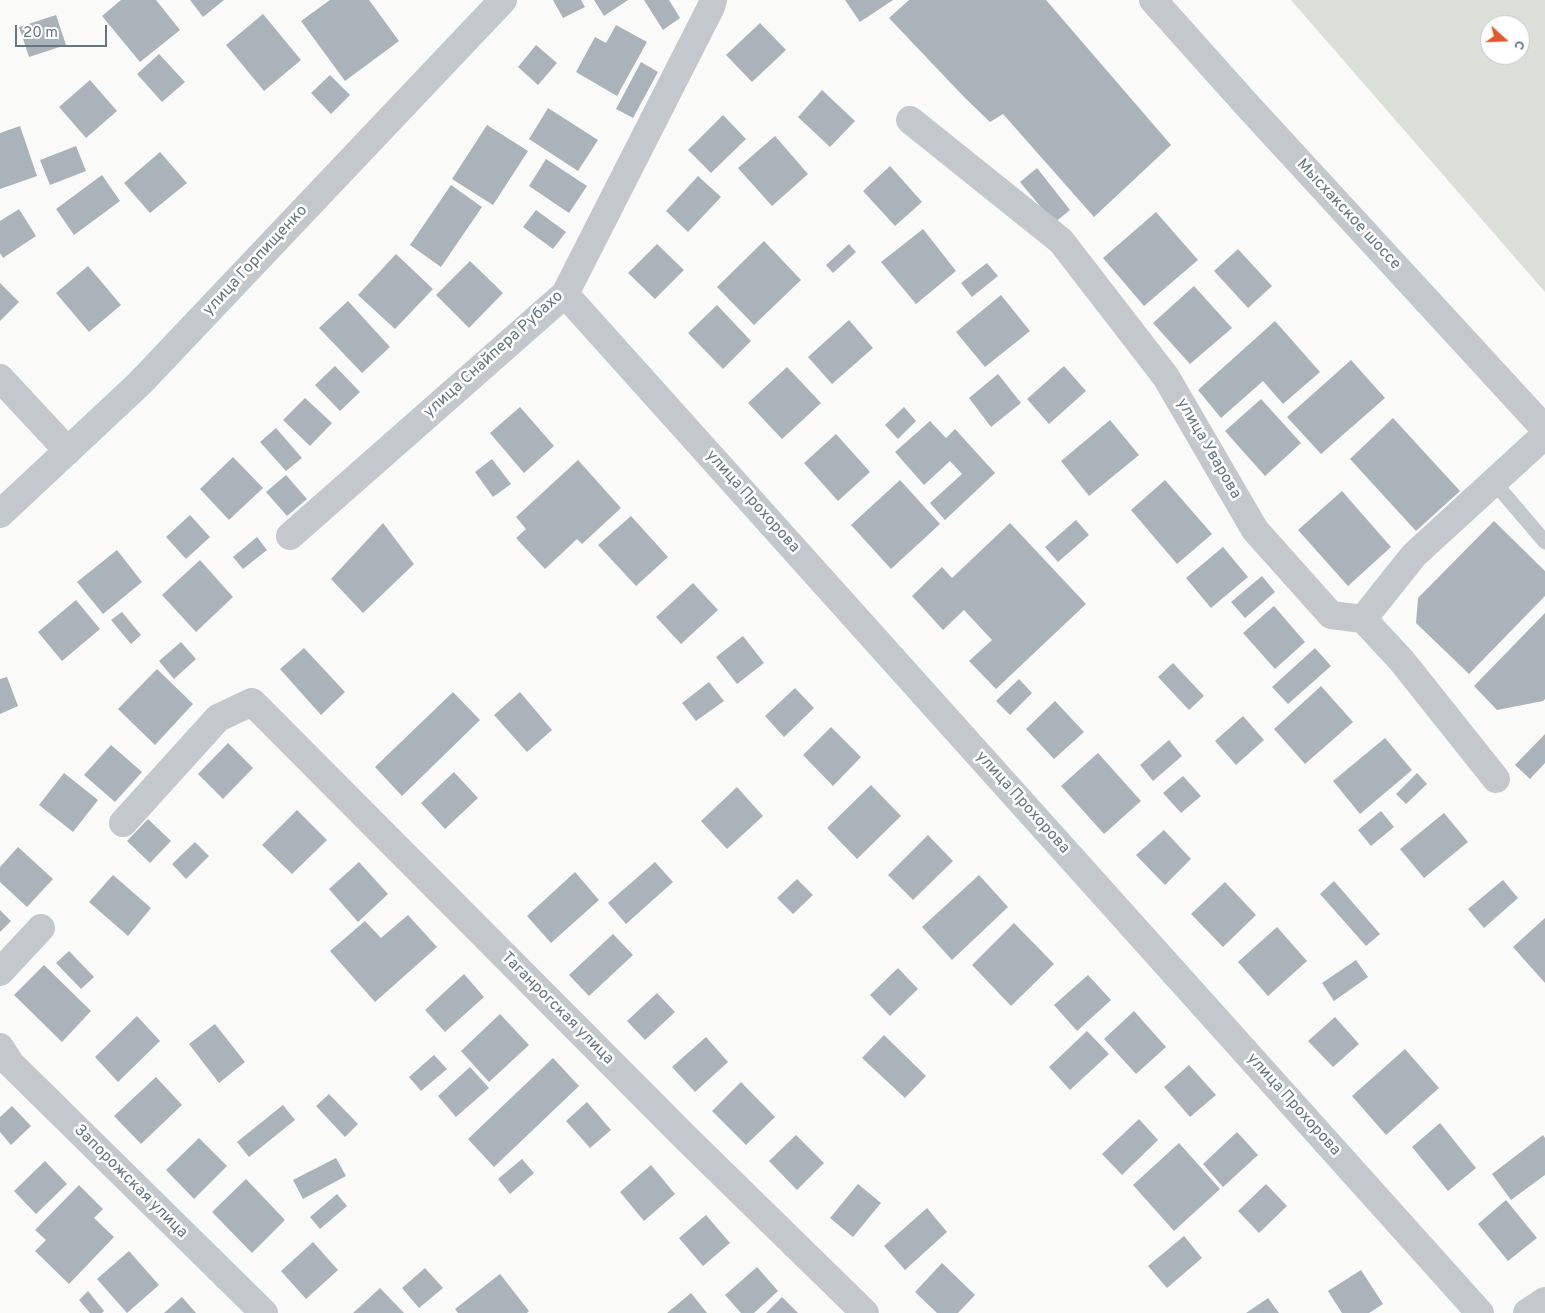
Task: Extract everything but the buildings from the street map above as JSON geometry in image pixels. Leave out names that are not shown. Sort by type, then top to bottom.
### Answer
[{"type":"street","name":"улица Горпищенко","points":[[0,514],[140,384],[503,0]]},
{"type":"street","name":"улица Снайпера Рубахо","points":[[290,536],[565,294],[713,0]]},
{"type":"street","name":"Мысхакское шоссе","points":[[1153,0],[1545,429]]},
{"type":"street","name":"улица Уварова","points":[[910,120],[1061,241],[1166,377],[1255,530],[1330,614],[1362,619]]},
{"type":"street","name":"улица Прохорова","points":[[565,294],[1480,1313]]},
{"type":"street","points":[[0,378],[68,451]]},
{"type":"street","points":[[1496,779],[1402,662],[1362,619],[1414,555],[1545,435]]},
{"type":"street","name":"Таганрогская улица","points":[[123,823],[218,718],[252,702],[687,1139],[865,1313]]},
{"type":"street","points":[[0,972],[40,928]]},
{"type":"street","name":"Запорожская улица","points":[[0,1047],[11,1064],[264,1313]]},
{"type":"street","points":[[1527,1313],[1545,1301]]},
{"type":"lane","points":[[1494,482],[1545,542]]},
{"type":"shaded area","points":[[1291,0],[1545,0],[1545,292]]}]
